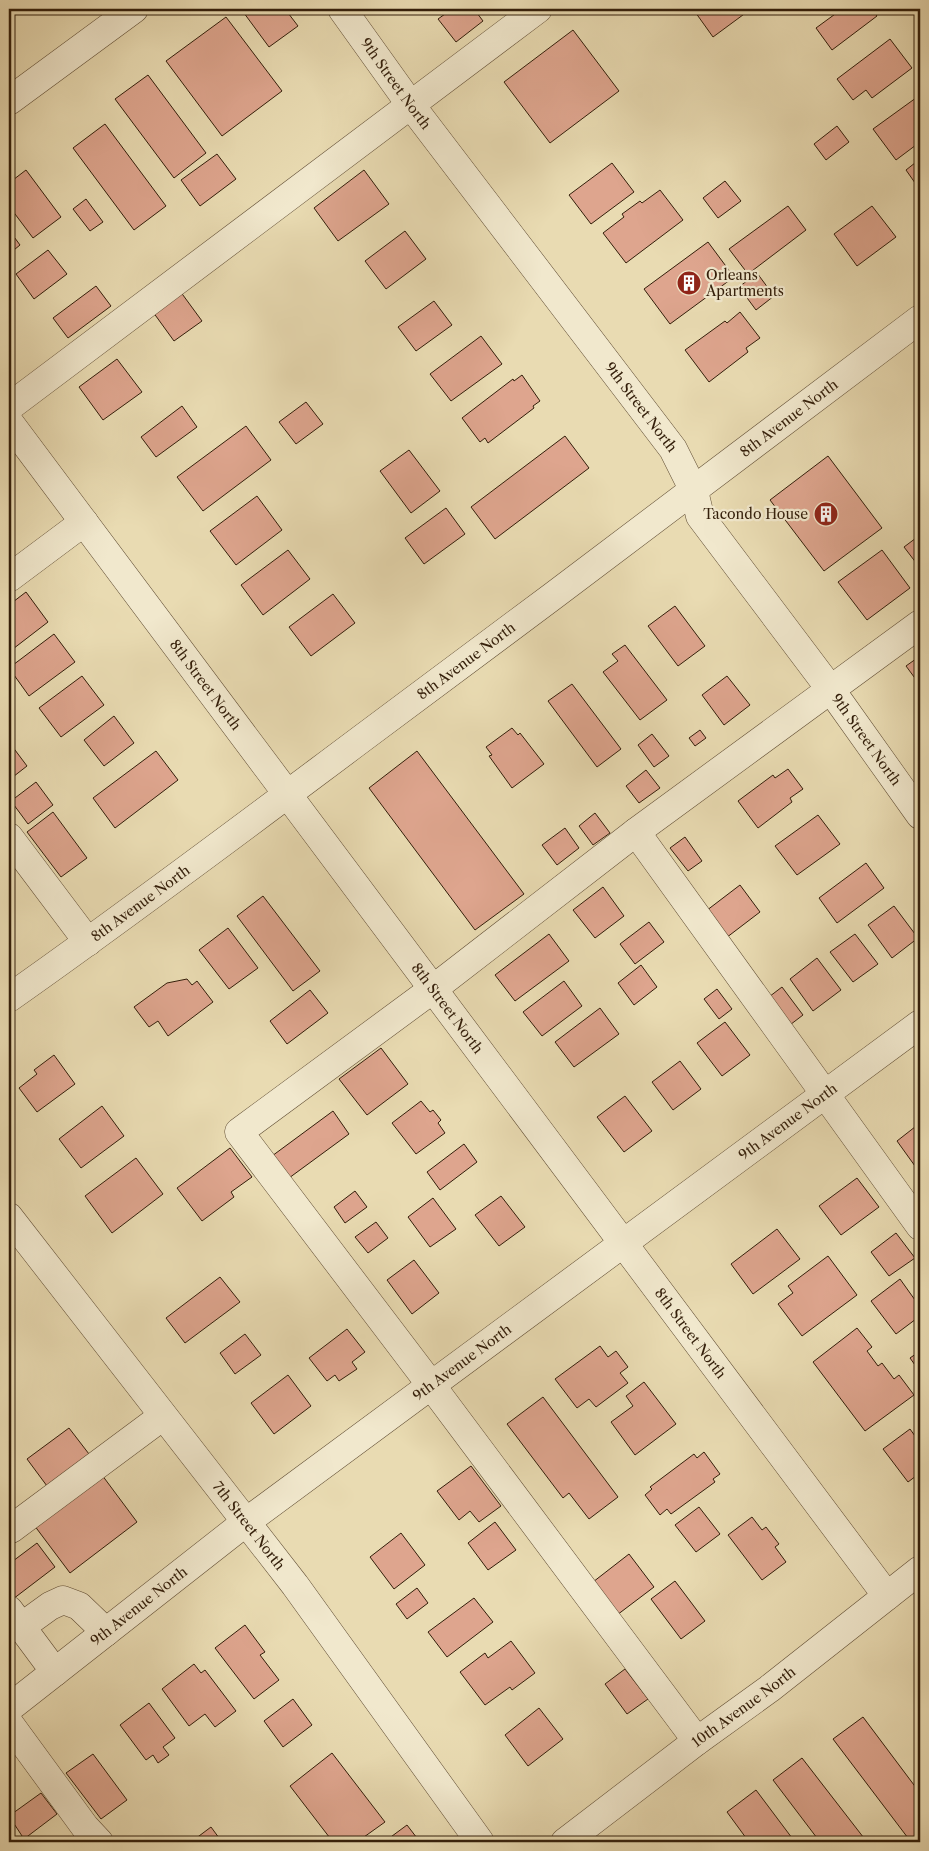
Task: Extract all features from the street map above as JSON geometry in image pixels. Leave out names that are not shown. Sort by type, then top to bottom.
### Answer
[{"type":"street","points":[[9,101],[134,9]]},
{"type":"street","name":"9th Street North","points":[[342,9],[410,104],[673,449],[694,491],[700,516],[920,814]]},
{"type":"street","points":[[9,407],[538,9]]},
{"type":"street","name":"8th Avenue North","points":[[9,998],[288,794],[694,491],[920,319]]},
{"type":"street","name":"8th Street North","points":[[9,422],[887,1596]]},
{"type":"street","points":[[9,578],[84,522]]},
{"type":"street","points":[[697,1741],[432,1385],[239,1132],[433,989],[636,832],[920,624]]},
{"type":"street","points":[[636,832],[920,1226]]},
{"type":"street","points":[[9,837],[88,942]]},
{"type":"street","name":"9th Avenue North","points":[[9,1708],[246,1522],[920,1024]]},
{"type":"street","name":"7th Street North","points":[[9,1217],[301,1594],[480,1842]]},
{"type":"street","points":[[11,1529],[163,1416]]},
{"type":"street","name":"10th Avenue North","points":[[565,1842],[697,1741],[769,1689],[920,1570]]},
{"type":"street","points":[[55,1672],[15,1619],[63,1600],[79,1606],[106,1632]]},
{"type":"street","points":[[9,1722],[85,1827],[99,1842]]},
{"type":"building","points":[[9,9],[15,9],[17,11],[9,17]]},
{"type":"building","points":[[241,9],[285,9],[298,26],[269,47]]},
{"type":"building","points":[[452,9],[474,9],[483,21],[456,42],[438,19]]},
{"type":"building","points":[[693,9],[751,9],[713,37]]},
{"type":"building","points":[[842,9],[872,9],[877,16],[832,50],[816,28]]},
{"type":"building","points":[[226,17],[282,91],[222,136],[166,61]]},
{"type":"building","points":[[573,30],[619,91],[550,143],[504,82]]},
{"type":"building","points":[[890,39],[912,68],[872,98],[866,90],[853,100],[837,79]]},
{"type":"building","points":[[148,75],[206,153],[174,178],[115,99]]},
{"type":"building","points":[[920,95],[920,142],[896,160],[873,129]]},
{"type":"building","points":[[105,124],[166,206],[134,230],[73,148]]},
{"type":"building","points":[[837,126],[849,142],[826,160],[814,144]]},
{"type":"building","points":[[217,154],[236,179],[200,206],[181,180]]},
{"type":"building","points":[[920,159],[920,190],[906,170]]},
{"type":"building","points":[[612,163],[634,192],[591,224],[569,195]]},
{"type":"building","points":[[26,170],[61,217],[33,238],[9,206],[9,183]]},
{"type":"building","points":[[364,170],[389,204],[338,241],[314,208]]},
{"type":"building","points":[[725,181],[741,201],[718,218],[703,198]]},
{"type":"building","points":[[660,190],[683,220],[626,263],[603,233],[624,217],[622,214]]},
{"type":"building","points":[[86,199],[103,222],[90,231],[73,209]]},
{"type":"building","points":[[788,206],[806,230],[748,274],[729,249]]},
{"type":"building","points":[[872,206],[896,237],[857,266],[834,234]]},
{"type":"building","points":[[9,230],[20,245],[9,254]]},
{"type":"building","points":[[405,231],[426,259],[386,289],[365,261]]},
{"type":"building","name":"Orleans Apartments","points":[[708,242],[734,277],[670,324],[644,289]]},
{"type":"building","points":[[48,250],[67,274],[34,299],[16,274]]},
{"type":"building","points":[[757,273],[774,296],[756,310],[739,287]]},
{"type":"building","points":[[96,286],[111,306],[68,338],[53,318]]},
{"type":"building","points":[[180,291],[202,321],[174,341],[153,312]]},
{"type":"building","points":[[434,301],[452,325],[416,351],[398,327]]},
{"type":"building","points":[[740,312],[760,338],[746,348],[748,352],[709,382],[685,350],[725,321],[727,323]]},
{"type":"building","points":[[481,336],[502,364],[451,401],[430,374]]},
{"type":"building","points":[[117,359],[142,392],[103,420],[79,387]]},
{"type":"building","points":[[522,375],[540,401],[533,406],[534,408],[488,443],[485,438],[480,442],[462,418],[513,379],[514,381]]},
{"type":"building","points":[[306,402],[323,424],[296,444],[279,422]]},
{"type":"building","points":[[182,406],[197,427],[156,457],[141,437]]},
{"type":"building","points":[[246,426],[271,460],[203,511],[177,477]]},
{"type":"building","points":[[565,436],[589,468],[495,539],[471,507]]},
{"type":"building","points":[[409,450],[440,491],[411,513],[380,471]]},
{"type":"building","name":"Tacondo House","points":[[828,456],[882,528],[824,571],[770,500]]},
{"type":"building","points":[[257,496],[282,530],[236,565],[210,531]]},
{"type":"building","points":[[446,508],[465,534],[424,564],[405,538]]},
{"type":"building","points":[[920,535],[920,568],[904,547]]},
{"type":"building","points":[[288,550],[310,579],[263,615],[241,585]]},
{"type":"building","points":[[882,550],[910,588],[867,620],[838,582]]},
{"type":"building","points":[[26,592],[48,622],[9,652],[9,605]]},
{"type":"building","points":[[333,594],[355,623],[311,656],[289,627]]},
{"type":"building","points":[[675,606],[705,646],[678,666],[648,626]]},
{"type":"building","points":[[54,634],[75,662],[29,696],[9,668]]},
{"type":"building","points":[[625,645],[667,700],[640,720],[603,672],[618,661],[612,654]]},
{"type":"building","points":[[920,656],[920,685],[906,666]]},
{"type":"building","points":[[82,676],[104,705],[61,737],[39,708]]},
{"type":"building","points":[[727,676],[750,705],[724,725],[702,695]]},
{"type":"building","points":[[572,684],[621,749],[597,767],[548,701]]},
{"type":"building","points":[[114,716],[134,743],[104,766],[84,740]]},
{"type":"building","points":[[512,728],[518,735],[520,733],[544,764],[512,788],[489,756],[492,755],[486,747]]},
{"type":"building","points":[[700,730],[706,738],[695,746],[689,738]]},
{"type":"building","points":[[652,734],[669,756],[654,767],[638,745]]},
{"type":"building","points":[[9,742],[27,766],[9,780]]},
{"type":"building","points":[[156,751],[178,780],[115,828],[93,798]]},
{"type":"building","points":[[417,751],[524,894],[475,930],[369,788]]},
{"type":"building","points":[[788,769],[803,789],[790,798],[792,802],[758,828],[738,801],[773,775],[775,778]]},
{"type":"building","points":[[646,770],[660,788],[639,803],[626,786]]},
{"type":"building","points":[[36,782],[53,805],[28,824],[11,801]]},
{"type":"building","points":[[53,812],[87,858],[61,877],[27,832]]},
{"type":"building","points":[[595,813],[610,833],[593,845],[579,826]]},
{"type":"building","points":[[818,815],[840,844],[797,875],[775,846]]},
{"type":"building","points":[[565,828],[579,848],[557,865],[542,845]]},
{"type":"building","points":[[685,837],[702,861],[688,871],[670,848]]},
{"type":"building","points":[[866,863],[884,888],[837,923],[819,898]]},
{"type":"building","points":[[740,885],[760,912],[722,941],[702,914]]},
{"type":"building","points":[[603,887],[624,916],[595,938],[573,910]]},
{"type":"building","points":[[263,896],[320,971],[293,991],[237,916]]},
{"type":"building","points":[[894,906],[918,938],[892,958],[868,925]]},
{"type":"building","points":[[649,922],[664,942],[635,964],[620,944]]},
{"type":"building","points":[[228,928],[258,968],[229,989],[199,950]]},
{"type":"building","points":[[549,934],[569,961],[515,1001],[495,975]]},
{"type":"building","points":[[855,934],[878,964],[853,982],[830,952]]},
{"type":"building","points":[[817,958],[841,990],[813,1011],[790,979]]},
{"type":"building","points":[[641,965],[657,987],[634,1005],[618,983]]},
{"type":"building","points":[[187,979],[192,985],[197,981],[213,1002],[168,1036],[158,1021],[149,1027],[134,1007],[167,983]]},
{"type":"building","points":[[564,981],[582,1006],[542,1036],[523,1012]]},
{"type":"building","points":[[782,987],[803,1015],[782,1031],[761,1003]]},
{"type":"building","points":[[717,989],[732,1009],[719,1019],[704,999]]},
{"type":"building","points":[[310,990],[328,1013],[287,1044],[270,1021]]},
{"type":"building","points":[[600,1008],[619,1034],[574,1067],[555,1042]]},
{"type":"building","points":[[725,1022],[750,1055],[722,1076],[697,1043]]},
{"type":"building","points":[[381,1048],[408,1084],[367,1115],[339,1079]]},
{"type":"building","points":[[54,1055],[75,1084],[37,1112],[19,1088],[37,1074],[34,1070]]},
{"type":"building","points":[[680,1061],[701,1089],[673,1110],[652,1082]]},
{"type":"building","points":[[625,1096],[652,1131],[624,1152],[597,1117]]},
{"type":"building","points":[[421,1101],[430,1112],[433,1110],[441,1120],[438,1123],[445,1133],[416,1154],[392,1123]]},
{"type":"building","points":[[102,1106],[124,1136],[81,1168],[59,1139]]},
{"type":"building","points":[[333,1111],[349,1134],[289,1178],[272,1156]]},
{"type":"building","points":[[920,1123],[920,1173],[897,1141]]},
{"type":"building","points":[[464,1144],[477,1162],[440,1190],[427,1172]]},
{"type":"building","points":[[230,1148],[252,1177],[231,1192],[234,1197],[202,1221],[177,1188]]},
{"type":"building","points":[[136,1158],[163,1194],[112,1233],[85,1196]]},
{"type":"building","points":[[857,1178],[879,1207],[841,1235],[819,1206]]},
{"type":"building","points":[[355,1191],[367,1207],[345,1223],[334,1207]]},
{"type":"building","points":[[501,1196],[525,1227],[499,1246],[475,1215]]},
{"type":"building","points":[[433,1198],[456,1229],[430,1247],[408,1217]]},
{"type":"building","points":[[376,1222],[388,1238],[368,1253],[355,1237]]},
{"type":"building","points":[[777,1229],[800,1259],[753,1294],[731,1264]]},
{"type":"building","points":[[896,1233],[915,1258],[889,1276],[871,1252]]},
{"type":"building","points":[[828,1256],[857,1295],[802,1336],[778,1304],[793,1293],[788,1286]]},
{"type":"building","points":[[414,1260],[439,1293],[412,1314],[387,1280]]},
{"type":"building","points":[[220,1277],[240,1302],[185,1343],[166,1318]]},
{"type":"building","points":[[900,1279],[920,1307],[920,1316],[896,1334],[871,1301]]},
{"type":"building","points":[[857,1328],[872,1347],[867,1351],[878,1366],[882,1363],[894,1379],[899,1375],[914,1395],[865,1431],[813,1362]]},
{"type":"building","points":[[347,1329],[365,1352],[352,1362],[357,1369],[339,1381],[335,1375],[327,1381],[309,1358]]},
{"type":"building","points":[[245,1334],[261,1355],[235,1374],[220,1353]]},
{"type":"building","points":[[600,1346],[608,1357],[616,1351],[628,1367],[620,1373],[628,1383],[596,1407],[589,1399],[577,1408],[555,1379]]},
{"type":"building","points":[[920,1351],[920,1372],[910,1358]]},
{"type":"building","points":[[288,1375],[311,1406],[274,1434],[251,1403]]},
{"type":"building","points":[[644,1382],[676,1424],[635,1455],[611,1422],[633,1406],[626,1396]]},
{"type":"building","points":[[543,1397],[618,1497],[589,1519],[569,1493],[563,1498],[507,1424]]},
{"type":"building","points":[[69,1428],[89,1454],[47,1486],[27,1459]]},
{"type":"building","points":[[910,1429],[920,1443],[920,1473],[908,1482],[883,1449]]},
{"type":"building","points":[[704,1452],[720,1474],[713,1479],[715,1482],[671,1514],[667,1509],[660,1515],[645,1495],[652,1489],[650,1487],[694,1454],[697,1458]]},
{"type":"building","points":[[471,1466],[501,1506],[479,1522],[470,1511],[459,1520],[437,1491]]},
{"type":"building","points":[[99,1471],[137,1522],[70,1573],[31,1521]]},
{"type":"building","points":[[699,1507],[720,1534],[696,1552],[675,1525]]},
{"type":"building","points":[[752,1517],[762,1530],[766,1527],[779,1544],[775,1547],[786,1562],[762,1580],[728,1535]]},
{"type":"building","points":[[495,1522],[516,1550],[488,1570],[468,1543]]},
{"type":"building","points":[[401,1533],[425,1565],[394,1589],[370,1557]]},
{"type":"building","points":[[37,1543],[55,1567],[13,1599],[9,1593],[9,1564]]},
{"type":"building","points":[[629,1554],[654,1587],[617,1615],[593,1582]]},
{"type":"building","points":[[675,1581],[705,1621],[681,1639],[651,1599]]},
{"type":"building","points":[[417,1588],[428,1603],[407,1619],[396,1604]]},
{"type":"building","points":[[474,1598],[493,1622],[447,1657],[428,1632]]},
{"type":"building","points":[[245,1625],[265,1652],[260,1655],[279,1680],[254,1699],[215,1648]]},
{"type":"building","points":[[511,1641],[535,1673],[512,1690],[510,1687],[485,1705],[460,1672],[485,1653],[488,1658]]},
{"type":"building","points":[[194,1664],[201,1673],[205,1670],[236,1711],[215,1727],[205,1714],[189,1726],[162,1689]]},
{"type":"building","points":[[625,1669],[648,1699],[627,1714],[605,1684]]},
{"type":"building","points":[[293,1699],[312,1725],[283,1747],[264,1721]]},
{"type":"building","points":[[149,1703],[175,1738],[163,1747],[169,1755],[158,1763],[153,1755],[146,1760],[120,1725]]},
{"type":"building","points":[[539,1708],[563,1739],[528,1766],[505,1735]]},
{"type":"building","points":[[863,1717],[920,1793],[920,1842],[911,1842],[833,1739]]},
{"type":"building","points":[[332,1753],[385,1822],[357,1842],[333,1842],[290,1786]]},
{"type":"building","points":[[93,1754],[127,1800],[101,1819],[66,1773]]},
{"type":"building","points":[[802,1758],[867,1842],[820,1842],[773,1780]]},
{"type":"building","points":[[756,1790],[795,1842],[749,1842],[727,1812]]},
{"type":"building","points":[[41,1793],[57,1814],[24,1839],[9,1816]]},
{"type":"building","points":[[407,1825],[420,1842],[384,1842]]},
{"type":"building","points":[[211,1827],[222,1842],[191,1842]]},
{"type":"place","name":"Orleans Apartments","points":[[689,283]]},
{"type":"place","name":"Tacondo House","points":[[826,514]]}]
